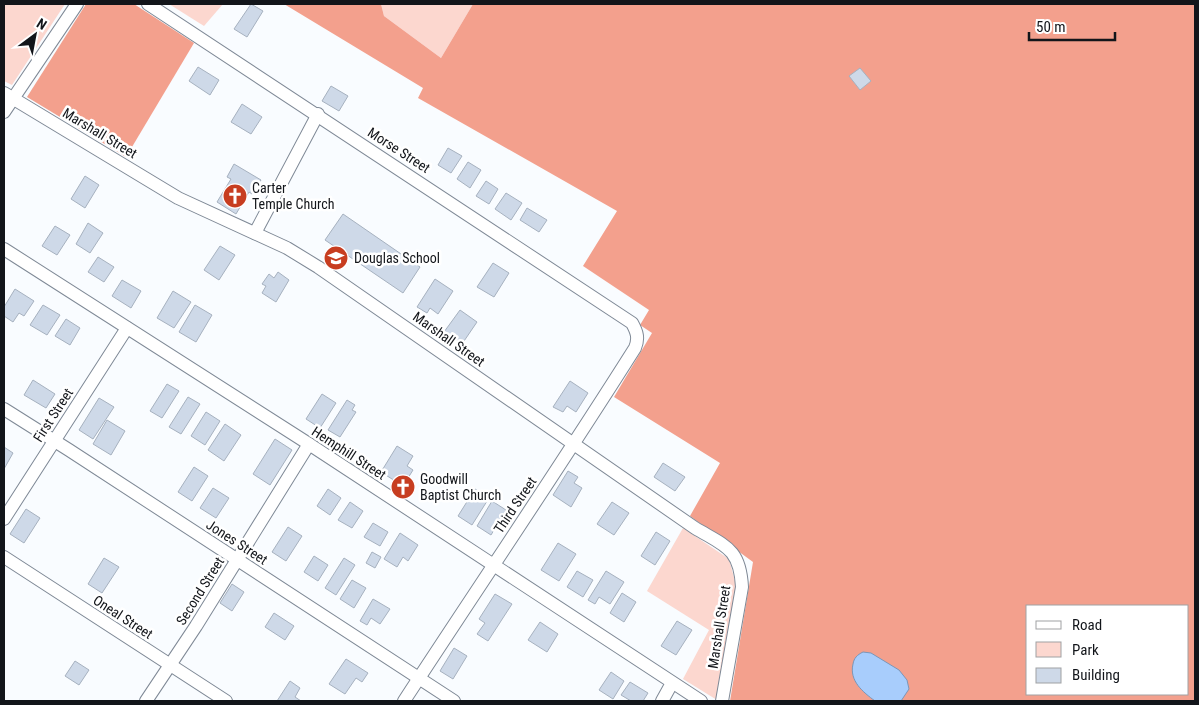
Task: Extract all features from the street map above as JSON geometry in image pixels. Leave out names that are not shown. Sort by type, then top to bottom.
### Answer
[{"type":"street","points":[[4,112],[8,95],[77,4]]},
{"type":"street","name":"Morse Street","points":[[148,4],[318,114],[632,323]]},
{"type":"street","name":"Marshall Street","points":[[8,95],[178,198],[255,232],[287,248],[318,267],[728,549],[735,555],[741,574],[742,587],[722,701]]},
{"type":"street","points":[[255,232],[318,114]]},
{"type":"street","name":"Hemphill Street","points":[[4,249],[309,444],[701,701]]},
{"type":"street","name":"Third Street","points":[[404,701],[574,444],[635,348],[638,335],[632,323]]},
{"type":"street","name":"First Street","points":[[4,519],[127,328]]},
{"type":"street","name":"Jones Street","points":[[4,409],[454,701]]},
{"type":"street","name":"Second Street","points":[[146,701],[309,444]]},
{"type":"street","name":"Oneal Street","points":[[4,557],[226,701]]},
{"type":"street","points":[[662,701],[672,683]]},
{"type":"green space","points":[[4,4],[65,4],[12,85],[4,81]]},
{"type":"green space","points":[[169,4],[223,4],[204,26]]},
{"type":"green space","points":[[381,4],[473,4],[441,58],[384,16]]},
{"type":"green space","points":[[683,528],[729,559],[736,585],[717,700],[683,679],[709,630],[647,591]]},
{"type":"shaded area","points":[[86,4],[134,4],[194,43],[126,157],[27,97]]},
{"type":"shaded area","points":[[284,4],[381,4],[384,16],[441,58],[473,4],[1195,4],[1195,701],[730,701],[753,562],[690,516],[720,463],[614,397],[652,333],[640,325],[649,310],[583,266],[617,211],[418,98],[423,88]]},
{"type":"water","points":[[863,652],[871,653],[899,670],[907,680],[909,689],[901,701],[875,701],[858,686],[852,670],[854,660]]},
{"type":"building","points":[[251,4],[263,11],[247,37],[234,29]]},
{"type":"building","points":[[198,67],[219,80],[210,95],[189,81]]},
{"type":"building","points":[[860,68],[871,81],[860,90],[849,76]]},
{"type":"building","points":[[331,86],[348,96],[339,111],[322,101]]},
{"type":"building","points":[[242,104],[262,117],[251,134],[231,122]]},
{"type":"building","points":[[448,148],[462,156],[451,173],[438,165]]},
{"type":"building","points":[[468,162],[481,170],[470,188],[457,179]]},
{"type":"building","points":[[234,164],[261,180],[252,194],[249,192],[236,214],[217,202],[231,179],[227,177]]},
{"type":"building","points":[[85,176],[99,185],[85,208],[71,199]]},
{"type":"building","points":[[486,181],[498,189],[489,204],[476,196]]},
{"type":"building","points":[[506,193],[522,203],[511,220],[495,209]]},
{"type":"building","points":[[527,208],[547,220],[539,232],[520,220]]},
{"type":"building","points":[[343,214],[420,267],[403,293],[325,240]]},
{"type":"building","points":[[88,223],[103,233],[90,253],[76,244]]},
{"type":"building","points":[[55,226],[70,235],[57,255],[42,246]]},
{"type":"building","points":[[220,246],[235,255],[219,280],[204,270]]},
{"type":"building","points":[[98,257],[114,267],[104,282],[88,272]]},
{"type":"building","points":[[493,263],[509,273],[494,297],[477,287]]},
{"type":"building","points":[[278,272],[289,280],[276,302],[262,293],[266,286],[262,284],[269,274],[274,278]]},
{"type":"building","points":[[435,279],[453,291],[438,314],[430,308],[427,313],[417,307]]},
{"type":"building","points":[[122,280],[141,291],[131,308],[112,296]]},
{"type":"building","points":[[15,289],[34,301],[24,316],[19,313],[13,322],[4,316],[4,307]]},
{"type":"building","points":[[173,291],[191,302],[174,328],[157,318]]},
{"type":"building","points":[[43,305],[60,315],[47,335],[30,325]]},
{"type":"building","points":[[195,305],[212,315],[196,342],[179,332]]},
{"type":"building","points":[[460,310],[477,322],[462,344],[444,332]]},
{"type":"building","points":[[66,319],[80,328],[70,345],[55,336]]},
{"type":"building","points":[[33,380],[55,394],[46,408],[24,395]]},
{"type":"building","points":[[570,381],[588,393],[576,412],[567,406],[563,412],[553,407]]},
{"type":"building","points":[[167,384],[179,391],[162,418],[150,411]]},
{"type":"building","points":[[322,394],[336,403],[320,428],[306,419]]},
{"type":"building","points":[[188,397],[200,404],[181,434],[169,427]]},
{"type":"building","points":[[99,398],[114,407],[93,439],[79,430]]},
{"type":"building","points":[[347,400],[355,405],[352,410],[356,412],[340,437],[328,430]]},
{"type":"building","points":[[206,412],[220,421],[205,445],[191,436]]},
{"type":"building","points":[[107,420],[125,431],[111,455],[93,444]]},
{"type":"building","points":[[225,424],[241,435],[224,461],[208,450]]},
{"type":"building","points":[[275,439],[292,450],[270,485],[253,474]]},
{"type":"building","points":[[397,446],[413,456],[407,466],[413,470],[403,486],[381,472]]},
{"type":"building","points":[[4,447],[13,453],[4,469]]},
{"type":"building","points":[[663,463],[685,477],[675,491],[654,477]]},
{"type":"building","points":[[194,467],[208,476],[192,501],[178,492]]},
{"type":"building","points":[[568,471],[578,477],[574,483],[582,488],[571,507],[553,495]]},
{"type":"building","points":[[213,488],[229,498],[216,518],[200,508]]},
{"type":"building","points":[[328,489],[341,498],[330,515],[317,506]]},
{"type":"building","points":[[475,489],[489,498],[472,525],[458,516]]},
{"type":"building","points":[[492,501],[506,510],[491,535],[477,526]]},
{"type":"building","points":[[350,502],[363,511],[352,528],[338,520]]},
{"type":"building","points":[[612,502],[629,513],[614,535],[597,524]]},
{"type":"building","points":[[26,509],[40,518],[24,543],[10,534]]},
{"type":"building","points":[[373,523],[388,532],[380,546],[364,537]]},
{"type":"building","points":[[288,527],[302,536],[286,561],[272,552]]},
{"type":"building","points":[[656,532],[670,541],[655,565],[641,556]]},
{"type":"building","points":[[400,533],[418,545],[408,561],[403,557],[397,567],[384,559]]},
{"type":"building","points":[[558,543],[576,554],[559,581],[541,570]]},
{"type":"building","points":[[372,552],[381,557],[375,568],[366,563]]},
{"type":"building","points":[[314,556],[328,565],[318,581],[304,572]]},
{"type":"building","points":[[104,558],[119,567],[102,593],[88,584]]},
{"type":"building","points":[[344,558],[355,565],[336,595],[325,588]]},
{"type":"building","points":[[577,571],[593,580],[583,597],[567,587]]},
{"type":"building","points":[[606,571],[624,582],[610,604],[599,597],[595,604],[588,600]]},
{"type":"building","points":[[352,580],[366,588],[354,608],[340,599]]},
{"type":"building","points":[[232,584],[244,592],[232,611],[220,603]]},
{"type":"building","points":[[622,593],[636,602],[624,622],[610,613]]},
{"type":"building","points":[[495,594],[512,604],[488,641],[477,634],[485,623],[479,619]]},
{"type":"building","points":[[373,599],[390,609],[380,624],[371,618],[367,625],[360,621]]},
{"type":"building","points":[[274,613],[294,626],[285,640],[265,627]]},
{"type":"building","points":[[677,621],[692,630],[676,655],[661,646]]},
{"type":"building","points":[[540,622],[558,634],[547,652],[528,640]]},
{"type":"building","points":[[454,648],[467,656],[453,679],[440,671]]},
{"type":"building","points":[[346,659],[368,673],[362,682],[356,678],[345,694],[329,684]]},
{"type":"building","points":[[75,661],[89,670],[79,685],[65,676]]},
{"type":"building","points":[[611,672],[624,681],[613,699],[599,690]]},
{"type":"building","points":[[290,681],[300,688],[295,697],[301,701],[277,701]]},
{"type":"building","points":[[630,682],[648,693],[643,701],[631,701],[621,695]]},
{"type":"place","name":"Carter Temple Church","points":[[235,196]]},
{"type":"place","name":"Douglas School","points":[[336,258]]},
{"type":"place","name":"Goodwill Baptist Church","points":[[403,487]]}]
